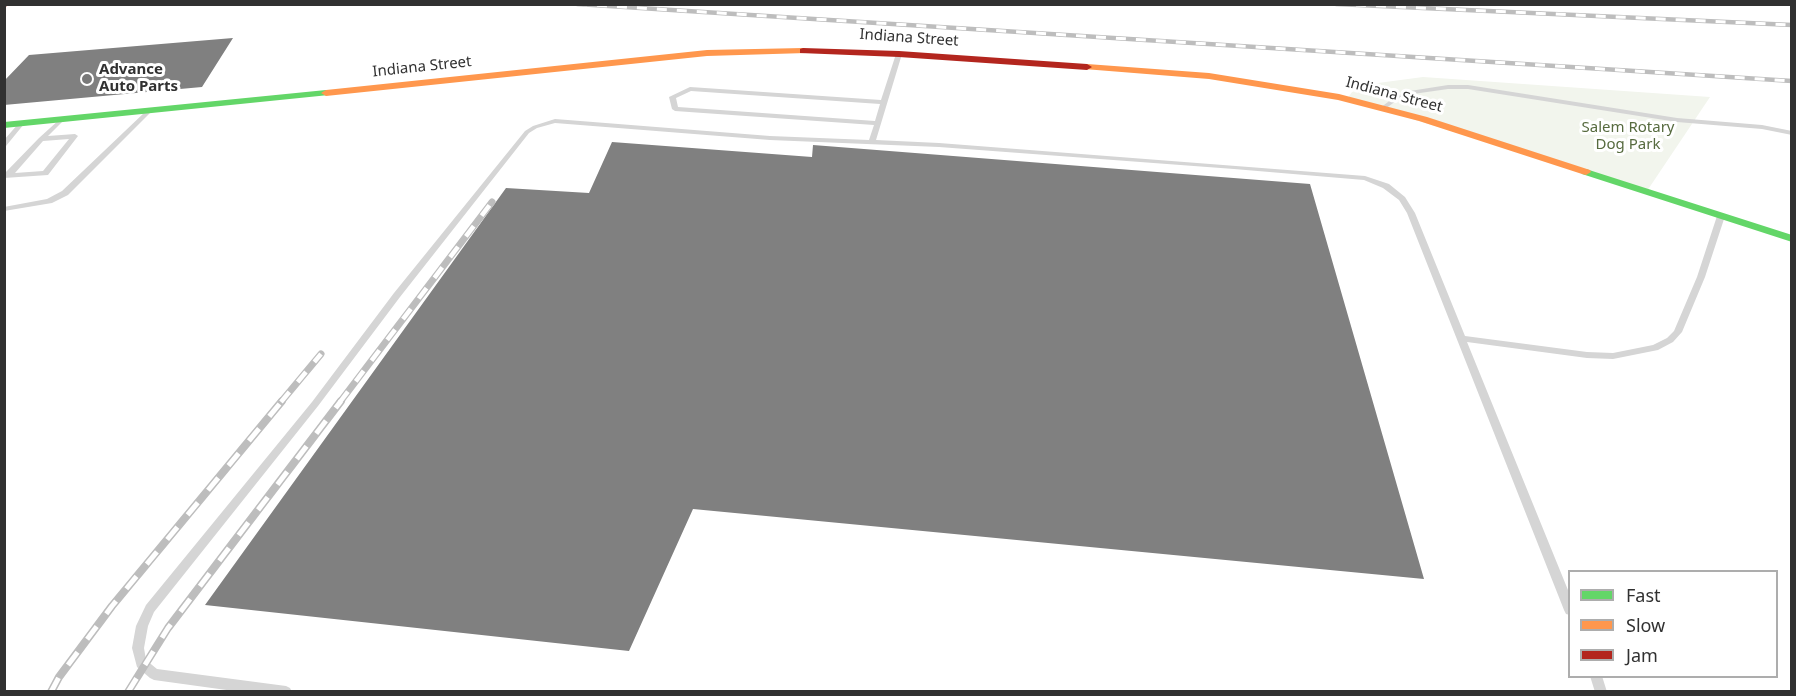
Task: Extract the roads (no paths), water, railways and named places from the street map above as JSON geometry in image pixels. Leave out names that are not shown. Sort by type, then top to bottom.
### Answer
[{"type":"street","name":"Indiana Street","points":[[4,125],[147,113],[708,53],[798,50],[899,54],[1209,76],[1297,88],[1383,108],[1791,239]]},
{"type":"lane","points":[[872,141],[899,54]]},
{"type":"lane","points":[[1383,108],[1398,97],[1412,92],[1468,87],[1667,118],[1762,127],[1791,133]]},
{"type":"lane","points":[[878,123],[675,109],[672,97],[690,88],[884,102]]},
{"type":"lane","points":[[4,209],[41,203],[65,193],[147,113]]},
{"type":"lane","points":[[6,176],[60,121]]},
{"type":"lane","points":[[286,692],[154,674],[141,663],[138,648],[142,626],[150,609],[315,404],[397,295],[527,132],[545,123],[564,121],[770,138],[872,141],[1234,167],[1375,181],[1394,190],[1411,213],[1568,608]]},
{"type":"lane","points":[[4,145],[21,124]]},
{"type":"lane","points":[[6,176],[45,173],[75,136],[41,140]]},
{"type":"lane","points":[[1460,338],[1587,355],[1613,356],[1655,348],[1670,340],[1678,332],[1701,277],[1721,216]]},
{"type":"railway","points":[[577,4],[1792,81]]},
{"type":"railway","points":[[1336,4],[1792,25]]},
{"type":"railway","points":[[340,402],[492,202]]},
{"type":"railway","points":[[281,402],[321,354]]},
{"type":"railway","points":[[51,692],[59,677],[112,606],[282,401]]},
{"type":"railway","points":[[128,692],[168,628],[341,401]]},
{"type":"place","name":"Advance Auto Parts","points":[[87,79]]},
{"type":"park label","name":"Salem Rotary Dog Park","points":[[1628,136]]}]
